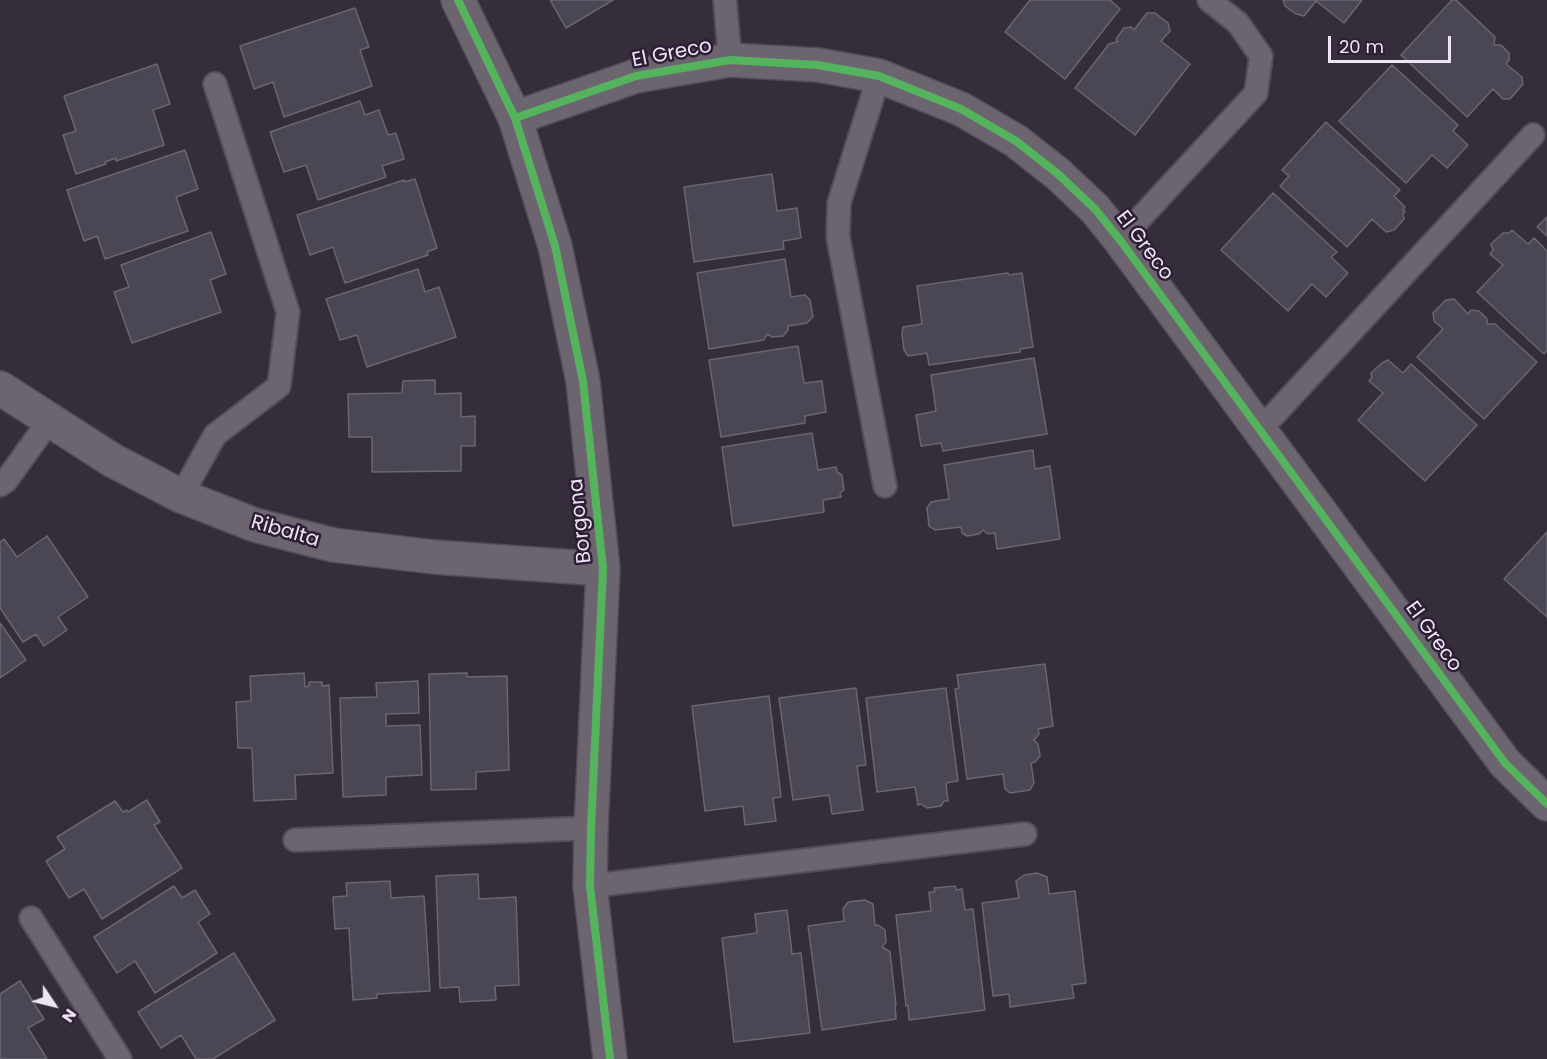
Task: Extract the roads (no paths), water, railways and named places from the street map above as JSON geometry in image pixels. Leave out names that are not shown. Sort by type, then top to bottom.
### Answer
[{"type":"street","name":"Borgona","points":[[458,0],[515,117],[555,246],[583,381],[603,569],[590,886],[610,1059]]},
{"type":"street","name":"El Greco","points":[[515,117],[636,76],[730,60],[818,65],[879,76],[962,109],[1016,141],[1058,174],[1087,202],[1120,240],[1505,763],[1547,804]]},
{"type":"street","name":"Ribalta","points":[[0,388],[112,460],[181,496],[255,525],[333,545],[434,557],[603,569]]},
{"type":"lane","points":[[725,0],[730,60]]},
{"type":"lane","points":[[1120,240],[1256,93],[1261,56],[1238,23],[1209,0]]},
{"type":"lane","points":[[879,76],[839,202],[838,237],[885,486]]},
{"type":"lane","points":[[181,496],[215,435],[279,386],[288,312],[215,84]]},
{"type":"lane","points":[[1260,430],[1533,135]]},
{"type":"lane","points":[[0,485],[6,481],[49,421]]},
{"type":"lane","points":[[295,840],[591,828]]},
{"type":"lane","points":[[590,886],[1025,834]]},
{"type":"lane","points":[[31,918],[120,1059]]}]
